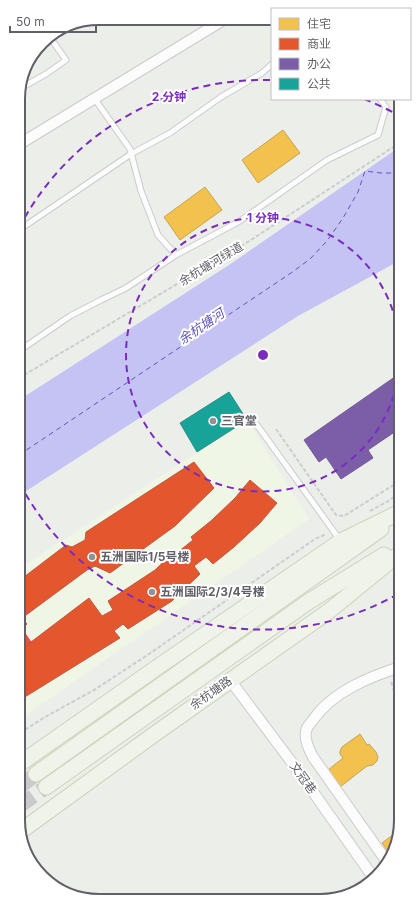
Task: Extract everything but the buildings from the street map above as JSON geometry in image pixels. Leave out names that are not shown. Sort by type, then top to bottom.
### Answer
[{"type":"main road","points":[[25,760],[156,669],[337,536],[394,514]]},
{"type":"main road","points":[[36,774],[394,520]]},
{"type":"main road","name":"余杭塘路","points":[[46,787],[308,602],[394,550]]},
{"type":"main road","name":"余杭塘路","points":[[26,828],[230,680],[329,611],[394,557]]},
{"type":"street","points":[[25,141],[214,25]]},
{"type":"street","points":[[384,857],[313,757],[308,748],[306,739],[307,728],[317,714],[335,697],[361,682],[394,669]]},
{"type":"street","name":"文冠巷","points":[[230,680],[299,772],[371,874]]},
{"type":"lane","points":[[26,85],[46,74],[66,60],[53,41]]},
{"type":"lane","points":[[25,226],[131,154],[170,133],[221,97],[262,73],[271,65]]},
{"type":"lane","points":[[94,98],[130,149],[141,191],[158,235],[176,255]]},
{"type":"lane","points":[[25,347],[70,316],[126,288],[176,255],[240,221],[327,160],[378,135],[386,107],[381,100]]},
{"type":"lane","points":[[257,425],[337,536]]},
{"type":"path","name":"余杭塘河绿道","points":[[25,374],[252,240],[394,147]]},
{"type":"path","points":[[276,429],[336,515],[344,516],[394,485]]},
{"type":"path","points":[[369,511],[394,497]]},
{"type":"path","points":[[25,730],[45,716],[94,690],[146,656],[314,539],[337,536]]},
{"type":"path","points":[[387,671],[394,689]]},
{"type":"shaded area","points":[[247,420],[309,519],[25,716],[25,565]]},
{"type":"water","name":"余杭塘河","points":[[394,151],[394,264],[298,316],[25,492],[25,396],[232,263]]},
{"type":"ferry route","points":[[25,451],[310,259],[327,241],[343,218],[358,192],[365,171],[394,173]]},
{"type":"tunnel","points":[[25,783],[36,774]]},
{"type":"tunnel","points":[[25,802],[46,787]]},
{"type":"place","name":"三官堂","points":[[213,421]]},
{"type":"place","name":"五洲国际1/5号楼","points":[[92,557]]},
{"type":"place","name":"五洲国际2/3/4号楼","points":[[152,592]]}]
